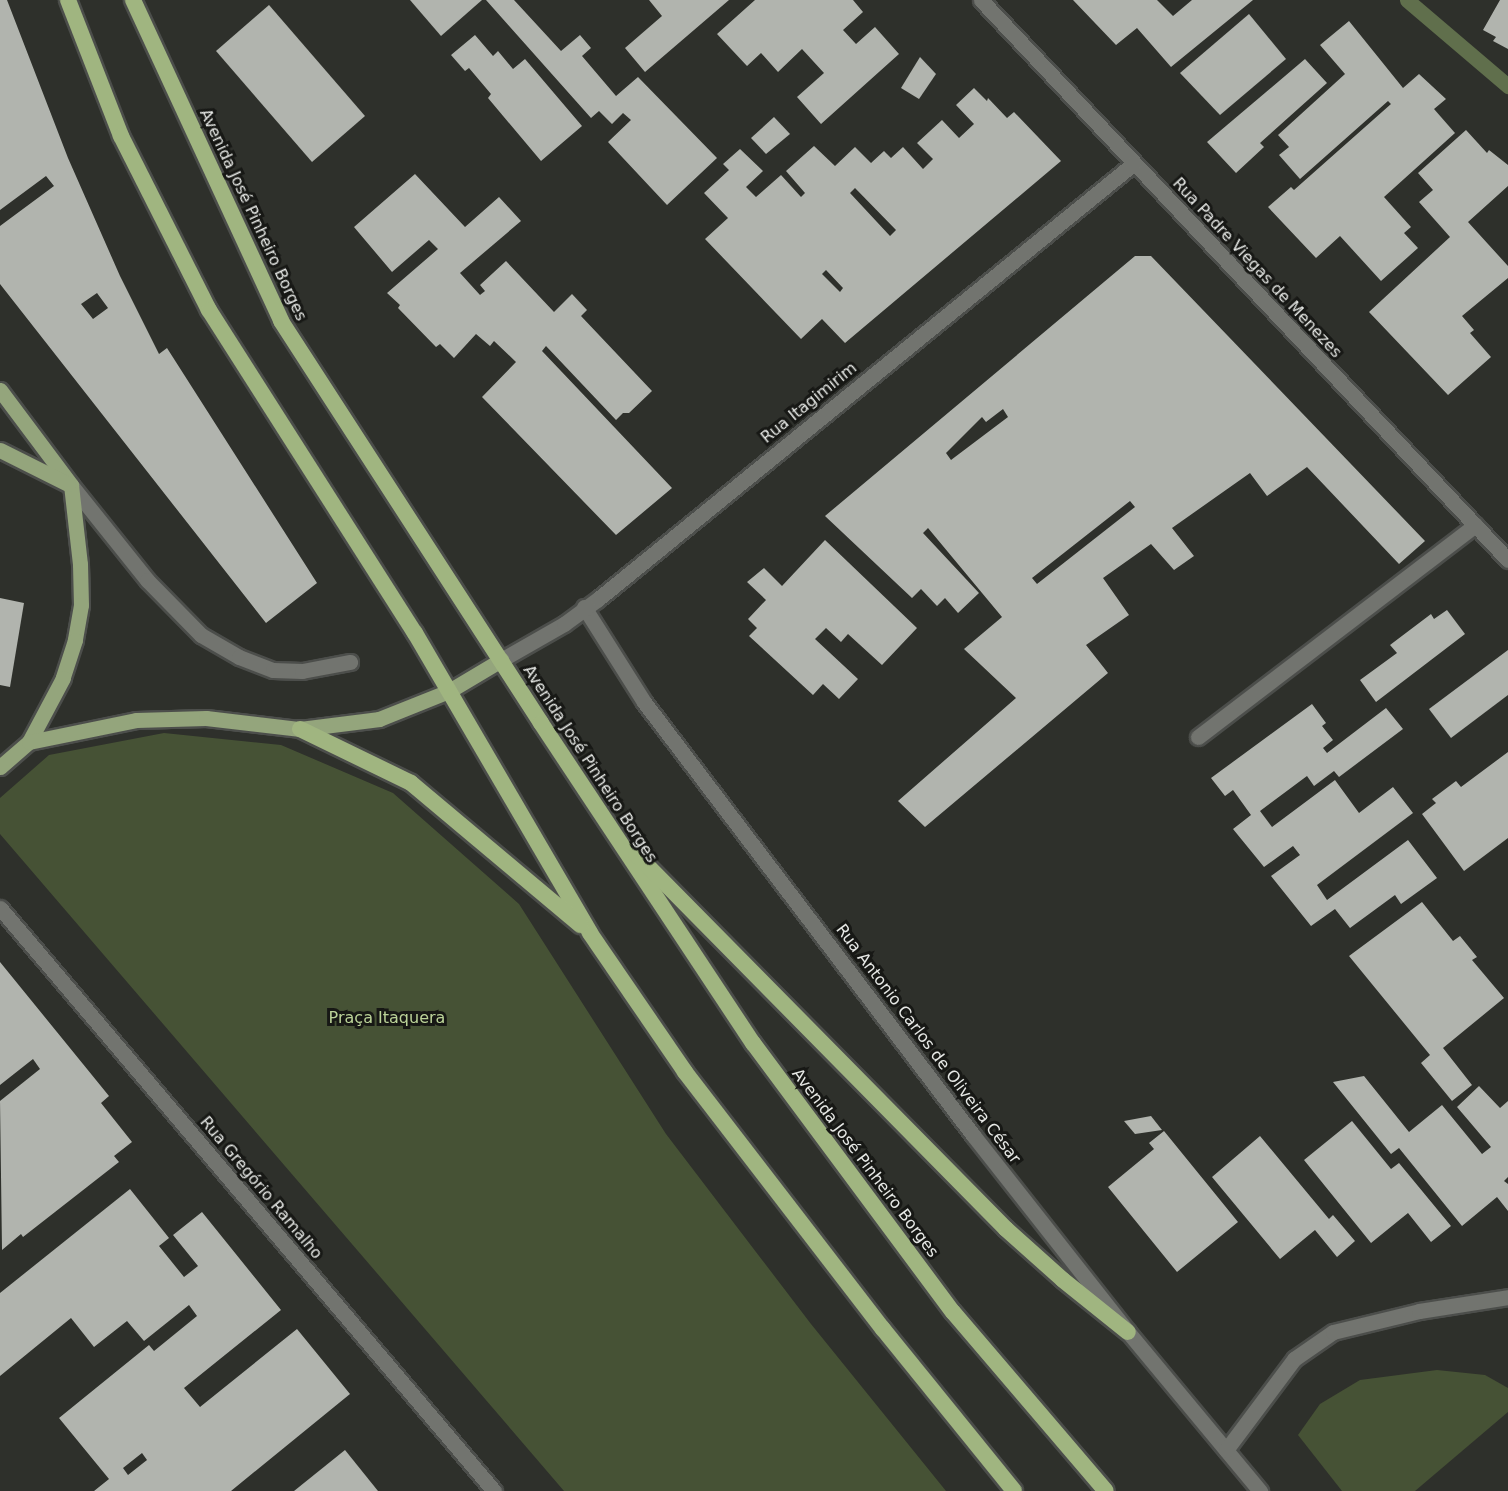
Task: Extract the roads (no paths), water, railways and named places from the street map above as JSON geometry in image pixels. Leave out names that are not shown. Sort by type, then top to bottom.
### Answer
[{"type":"highway","points":[[68,0],[121,136],[209,310],[415,633],[590,933],[685,1072],[884,1329],[1014,1491]]},
{"type":"highway","name":"Avenida José Pinheiro Borges","points":[[133,0],[281,321],[606,822],[753,1043],[952,1312],[1106,1491]]},
{"type":"highway","points":[[300,729],[411,783],[590,933]]},
{"type":"highway","points":[[606,822],[1006,1229],[1063,1280],[1128,1332]]},
{"type":"main road","points":[[0,390],[71,485],[80,564],[81,605],[75,640],[63,678],[29,742],[0,767]]},
{"type":"main road","points":[[0,450],[71,485]]},
{"type":"main road","points":[[29,742],[136,720],[206,718],[300,729],[379,718],[449,691],[501,660]]},
{"type":"street","name":"Rua Padre Viegas de Menezes","points":[[981,0],[1508,560]]},
{"type":"street","name":"Rua Itagimirim","points":[[501,660],[564,624],[598,598],[1133,164]]},
{"type":"street","points":[[71,485],[147,580],[201,635],[239,657],[273,670],[303,671],[350,662]]},
{"type":"street","points":[[1198,737],[1475,525]]},
{"type":"street","name":"Rua Antonio Carlos de Oliveira César","points":[[584,607],[644,702],[973,1135],[1128,1332],[1260,1491]]},
{"type":"street","name":"Rua Gregório Ramalho","points":[[0,908],[494,1491]]},
{"type":"street","points":[[1227,1450],[1294,1359],[1333,1332],[1419,1311],[1508,1297]]},
{"type":"waterway","points":[[1407,0],[1508,86]]},
{"type":"park label","name":"Praça Itaquera","points":[[387,1018]]}]
